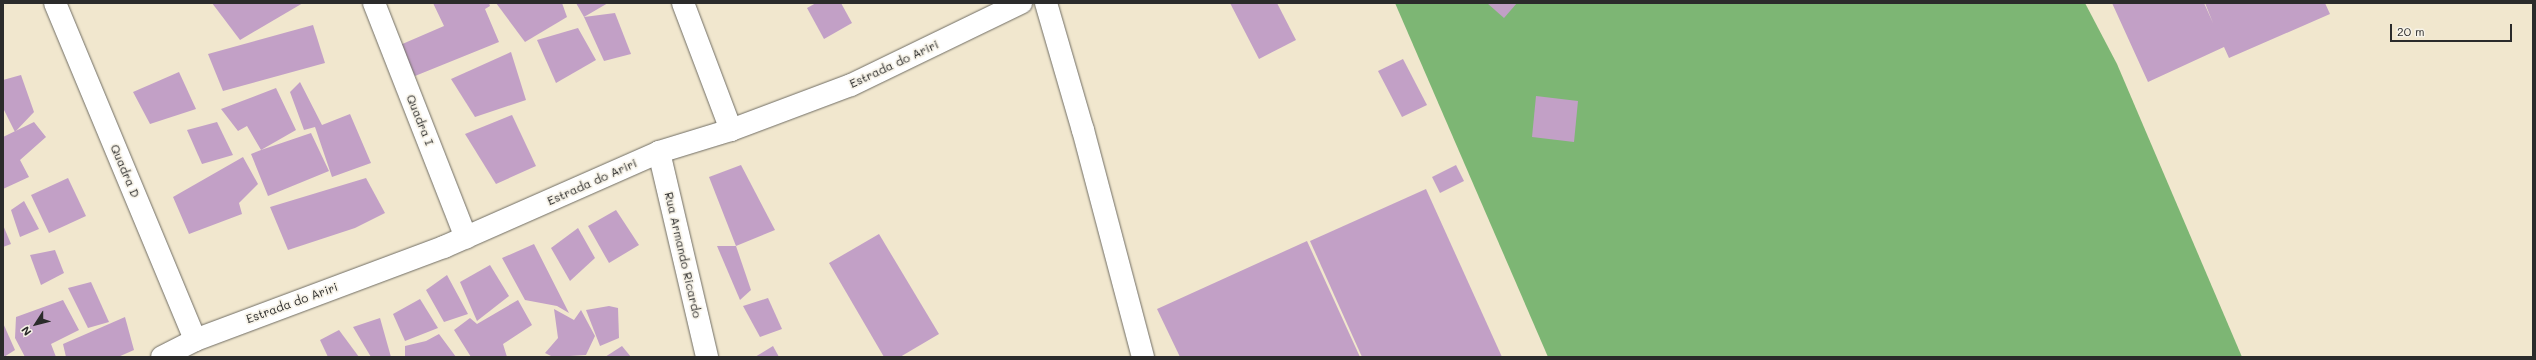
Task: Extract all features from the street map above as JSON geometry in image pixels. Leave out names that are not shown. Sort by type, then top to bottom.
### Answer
[{"type":"street","name":"Quadra D","points":[[55,3],[195,340]]},
{"type":"street","name":"Quadra I","points":[[374,3],[466,238]]},
{"type":"street","points":[[683,3],[731,130]]},
{"type":"street","name":"Estrada do Ariri","points":[[162,357],[195,340],[466,238],[659,152],[731,130],[851,85],[1021,3]]},
{"type":"street","points":[[1046,3],[1083,130],[1143,357]]},
{"type":"street","name":"Rua Armando Ricardo","points":[[659,152],[707,357]]},
{"type":"green space","points":[[1395,3],[2085,3],[2117,64],[2242,357],[1548,357]]},
{"type":"building","points":[[212,3],[303,3],[240,40]]},
{"type":"building","points":[[433,3],[489,3],[490,6],[485,9],[499,42],[415,76],[400,45],[444,26]]},
{"type":"building","points":[[496,3],[562,3],[567,17],[525,42]]},
{"type":"building","points":[[576,3],[608,3],[584,17]]},
{"type":"building","points":[[816,3],[841,3],[852,23],[824,39],[807,8]]},
{"type":"building","points":[[1230,3],[1277,3],[1296,40],[1259,59]]},
{"type":"building","points":[[1487,3],[1517,3],[1504,18]]},
{"type":"building","points":[[2112,3],[2204,3],[2213,23],[2205,3],[2325,3],[2330,14],[2229,58],[2224,47],[2148,82]]},
{"type":"building","points":[[615,13],[631,54],[604,61],[584,17]]},
{"type":"building","points":[[313,25],[325,63],[223,91],[208,54]]},
{"type":"building","points":[[578,28],[596,60],[556,83],[537,40]]},
{"type":"building","points":[[511,52],[526,100],[475,117],[451,79]]},
{"type":"building","points":[[1403,59],[1427,105],[1402,117],[1378,71]]},
{"type":"building","points":[[179,72],[196,109],[150,124],[133,92]]},
{"type":"building","points":[[21,75],[34,112],[15,132],[3,108],[3,80]]},
{"type":"building","points":[[300,82],[322,125],[350,114],[371,163],[332,177],[315,127],[304,130],[290,92]]},
{"type":"building","points":[[276,88],[296,130],[261,150],[247,126],[238,131],[221,109]]},
{"type":"building","points":[[1536,96],[1578,101],[1574,142],[1532,137]]},
{"type":"building","points":[[512,115],[536,166],[496,184],[465,134]]},
{"type":"building","points":[[34,122],[46,137],[20,160],[29,177],[3,189],[3,137]]},
{"type":"building","points":[[217,122],[233,155],[202,164],[187,130]]},
{"type":"building","points":[[311,133],[329,171],[268,196],[251,154]]},
{"type":"building","points":[[243,157],[258,184],[239,203],[242,214],[189,234],[173,197]]},
{"type":"building","points":[[741,165],[775,230],[736,246],[709,177]]},
{"type":"building","points":[[1456,165],[1464,181],[1440,193],[1432,177]]},
{"type":"building","points":[[68,178],[86,216],[49,233],[31,195]]},
{"type":"building","points":[[366,178],[385,213],[355,228],[288,250],[270,207]]},
{"type":"building","points":[[1426,189],[1502,357],[1362,357],[1310,241]]},
{"type":"building","points":[[24,201],[39,229],[20,237],[11,210]]},
{"type":"building","points":[[616,210],[639,245],[609,263],[588,226]]},
{"type":"building","points":[[3,225],[11,244],[3,247]]},
{"type":"building","points":[[578,228],[595,258],[570,281],[551,248]]},
{"type":"building","points":[[879,234],[939,334],[900,357],[884,357],[829,263]]},
{"type":"building","points":[[1307,241],[1360,357],[1180,357],[1157,309]]},
{"type":"building","points":[[534,244],[569,313],[557,306],[525,300],[502,258]]},
{"type":"building","points":[[717,246],[736,246],[751,290],[740,300]]},
{"type":"building","points":[[55,250],[64,273],[41,285],[30,255]]},
{"type":"building","points":[[490,265],[509,296],[477,321],[460,282]]},
{"type":"building","points":[[447,275],[468,314],[444,322],[426,290]]},
{"type":"building","points":[[91,282],[109,322],[88,328],[68,288]]},
{"type":"building","points":[[768,298],[782,329],[760,337],[743,306]]},
{"type":"building","points":[[420,299],[438,328],[405,341],[393,314]]},
{"type":"building","points":[[63,300],[79,330],[51,344],[56,357],[25,357],[15,338],[16,317]]},
{"type":"building","points":[[518,300],[532,325],[503,344],[507,357],[471,357],[454,330],[470,318],[477,324]]},
{"type":"building","points":[[609,306],[618,308],[619,338],[600,346],[586,310]]},
{"type":"building","points":[[554,309],[574,320],[581,310],[595,336],[586,355],[553,357],[545,353],[558,338]]},
{"type":"building","points":[[125,317],[134,350],[118,357],[66,357],[63,344]]},
{"type":"building","points":[[380,318],[391,357],[371,357],[353,327]]},
{"type":"building","points":[[3,323],[15,350],[4,357],[3,357]]},
{"type":"building","points":[[339,330],[359,357],[328,357],[320,340]]},
{"type":"building","points":[[439,334],[456,357],[405,357],[405,346],[426,341]]},
{"type":"building","points":[[622,346],[631,357],[605,357]]},
{"type":"building","points":[[773,346],[779,357],[755,357]]}]
